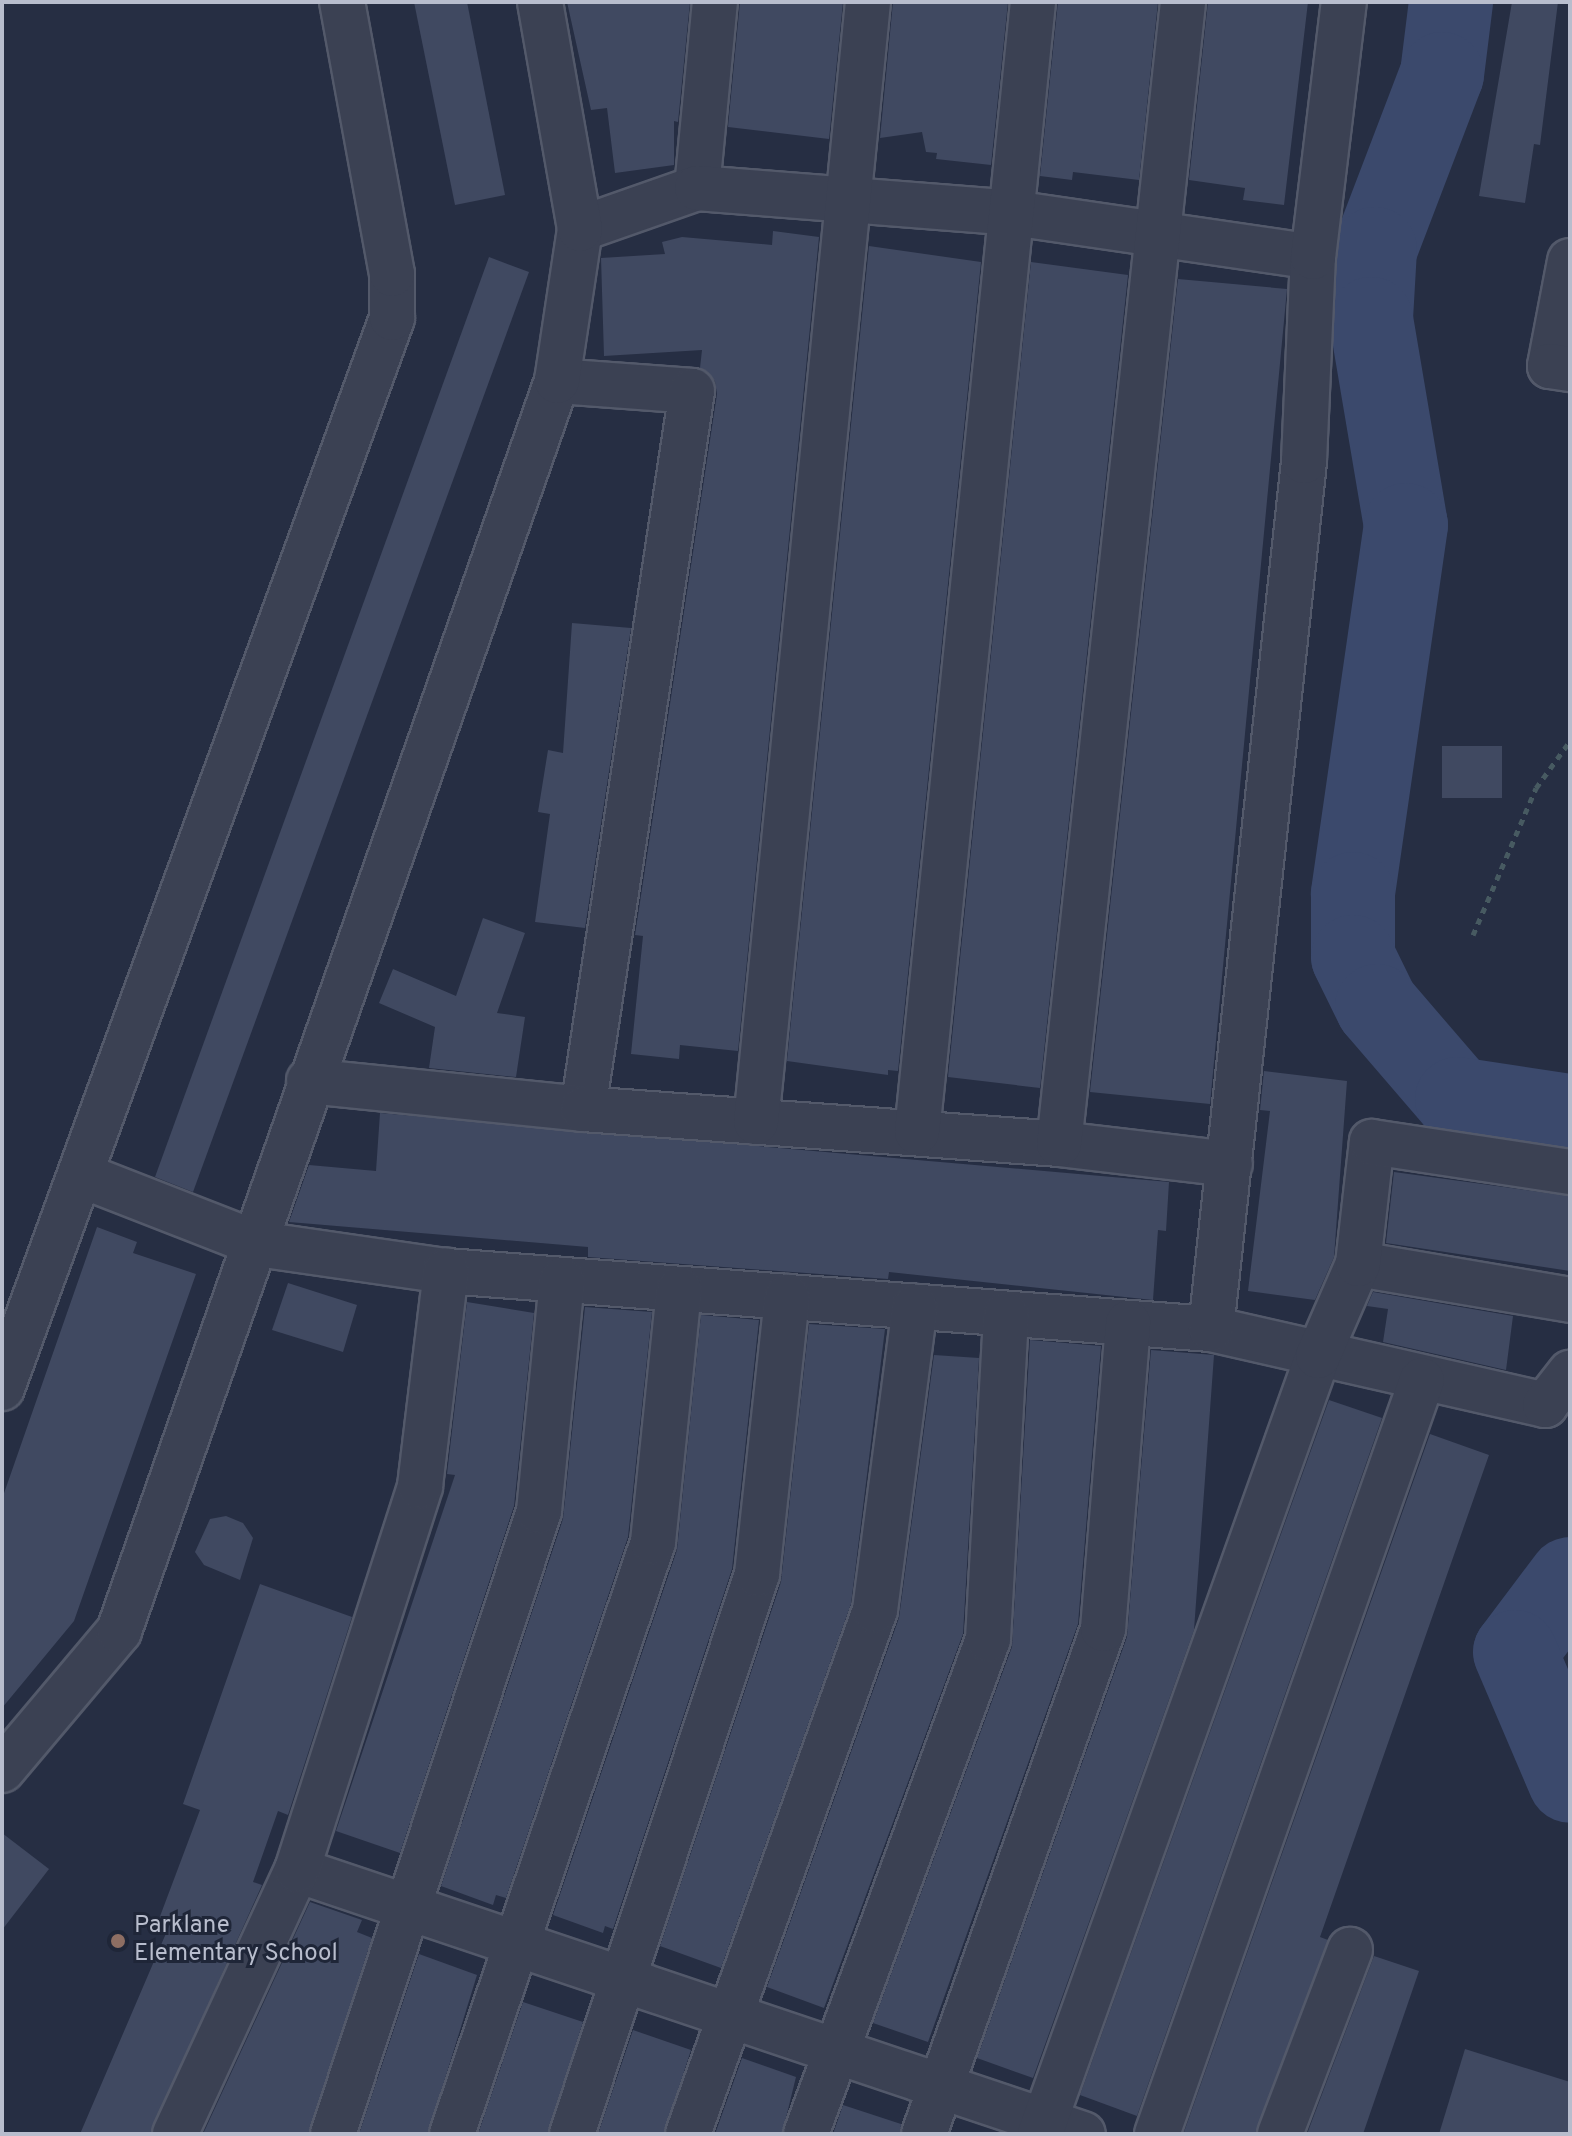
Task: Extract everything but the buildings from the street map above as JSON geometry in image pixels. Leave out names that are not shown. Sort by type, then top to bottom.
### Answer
[{"type":"street","points":[[2,1388],[392,318],[392,274],[342,2]]},
{"type":"street","points":[[2,1770],[119,1631],[258,1244],[309,1081],[557,381],[580,229],[540,2]]},
{"type":"street","points":[[697,188],[715,2]]},
{"type":"street","points":[[756,1122],[868,2]]},
{"type":"street","points":[[917,1132],[1033,2]]},
{"type":"street","points":[[1059,1144],[1183,2]]},
{"type":"street","points":[[1211,1329],[1304,461],[1313,257],[1344,2]]},
{"type":"street","points":[[580,229],[697,188],[1012,213],[1159,231],[1313,257]]},
{"type":"street","points":[[1560,368],[1570,261]]},
{"type":"street","points":[[557,381],[692,391],[583,1109]]},
{"type":"street","points":[[309,1081],[583,1109],[1059,1144],[1230,1164]]},
{"type":"street","points":[[297,1870],[1056,2129],[1318,1356],[1358,1264],[1372,1142],[1570,1172]]},
{"type":"street","points":[[81,1175],[258,1244],[446,1271],[1211,1329],[1422,1380],[1545,1405],[1570,1373]]},
{"type":"street","points":[[1358,1264],[1570,1300]]},
{"type":"street","points":[[175,2134],[297,1870],[420,1486],[446,1271]]},
{"type":"street","points":[[333,2134],[410,1909],[539,1511],[562,1280]]},
{"type":"street","points":[[452,2134],[653,1542],[679,1289]]},
{"type":"street","points":[[572,2134],[757,1574],[787,1297]]},
{"type":"street","points":[[688,2134],[875,1610],[915,1307]]},
{"type":"street","points":[[806,2134],[833,2053],[988,1639],[1006,1314]]},
{"type":"street","points":[[924,2134],[1103,1629],[1128,1323]]},
{"type":"street","points":[[1157,2134],[1422,1380]]},
{"type":"street","points":[[1280,2134],[1350,1950]]},
{"type":"path","points":[[1473,935],[1536,788],[1570,741]]},
{"type":"waterway","points":[[1451,2],[1442,74],[1375,249],[1371,319],[1406,525],[1353,894],[1353,957],[1377,1006],[1457,1099],[1570,1116]]},
{"type":"waterway","points":[[1570,1579],[1515,1652],[1570,1781]]},
{"type":"place","name":"Parklane Elementary School","points":[[118,1941]]}]
